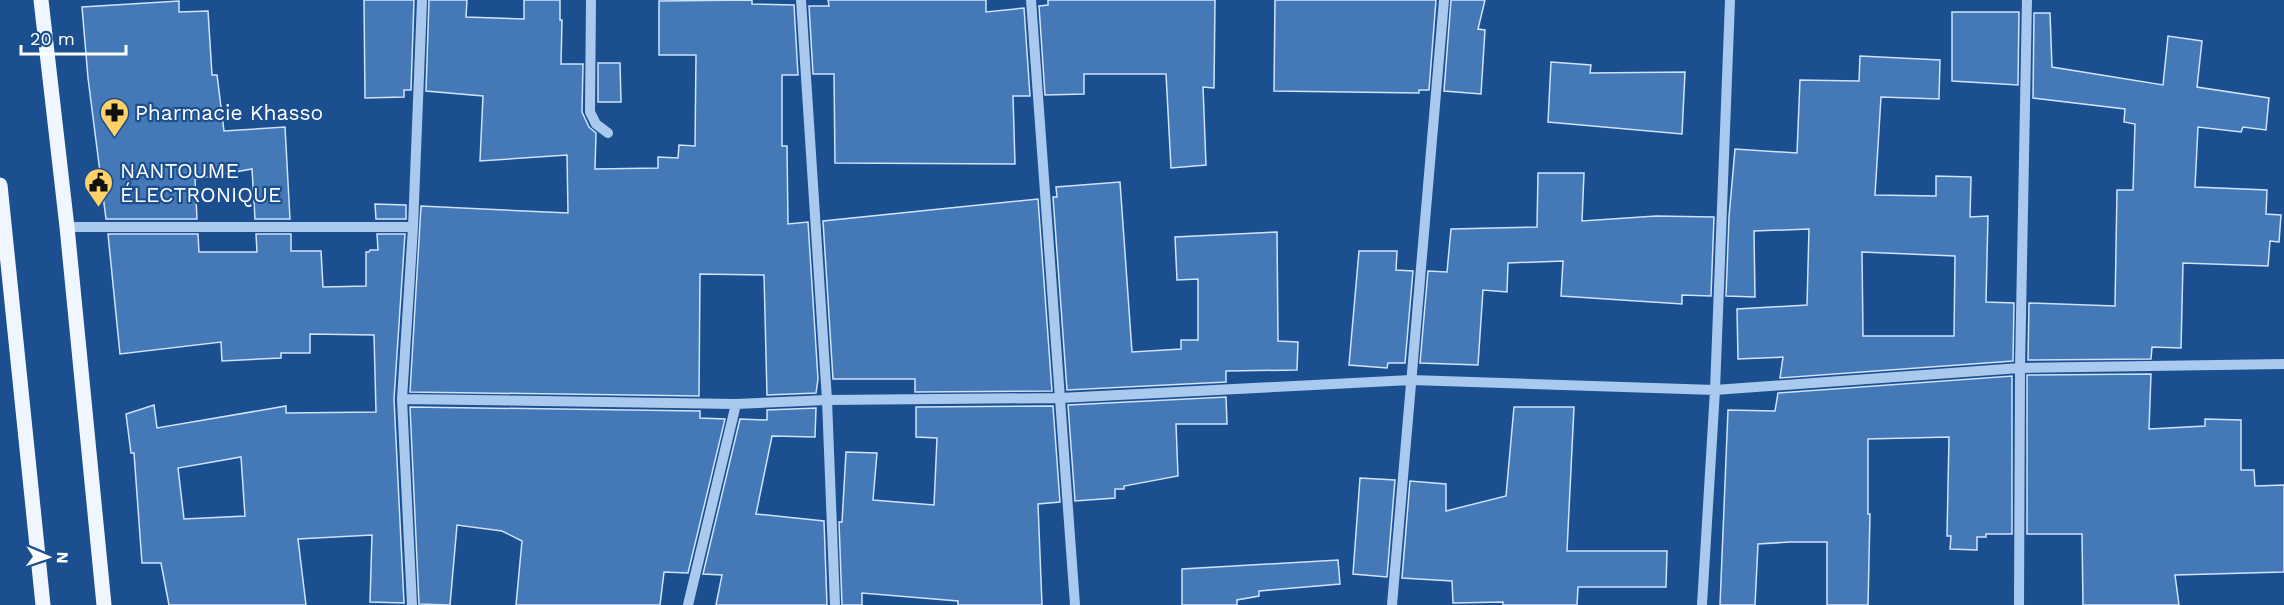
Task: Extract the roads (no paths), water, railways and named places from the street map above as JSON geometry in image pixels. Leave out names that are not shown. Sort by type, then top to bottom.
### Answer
[{"type":"main road","points":[[41,0],[67,227],[104,605]]},
{"type":"main road","points":[[0,185],[43,605]]},
{"type":"street","points":[[412,605],[402,399],[413,227],[422,0]]},
{"type":"street","points":[[591,0],[590,112],[596,124],[608,133]]},
{"type":"street","points":[[801,0],[827,400],[835,605]]},
{"type":"street","points":[[1031,0],[1075,605]]},
{"type":"street","points":[[1392,605],[1444,0]]},
{"type":"street","points":[[1702,605],[1715,390],[1730,0]]},
{"type":"street","points":[[2019,605],[2019,368],[2027,0]]},
{"type":"street","points":[[67,227],[413,227]]},
{"type":"street","points":[[402,399],[736,404],[827,400],[1060,398],[1411,380],[1715,390],[2019,368],[2284,364]]},
{"type":"street","points":[[688,605],[736,404]]},
{"type":"place","name":"Pharmacie Khasso","points":[[114,138]]},
{"type":"place","name":"NANTOUME ÉLECTRONIQUE","points":[[99,208]]}]
